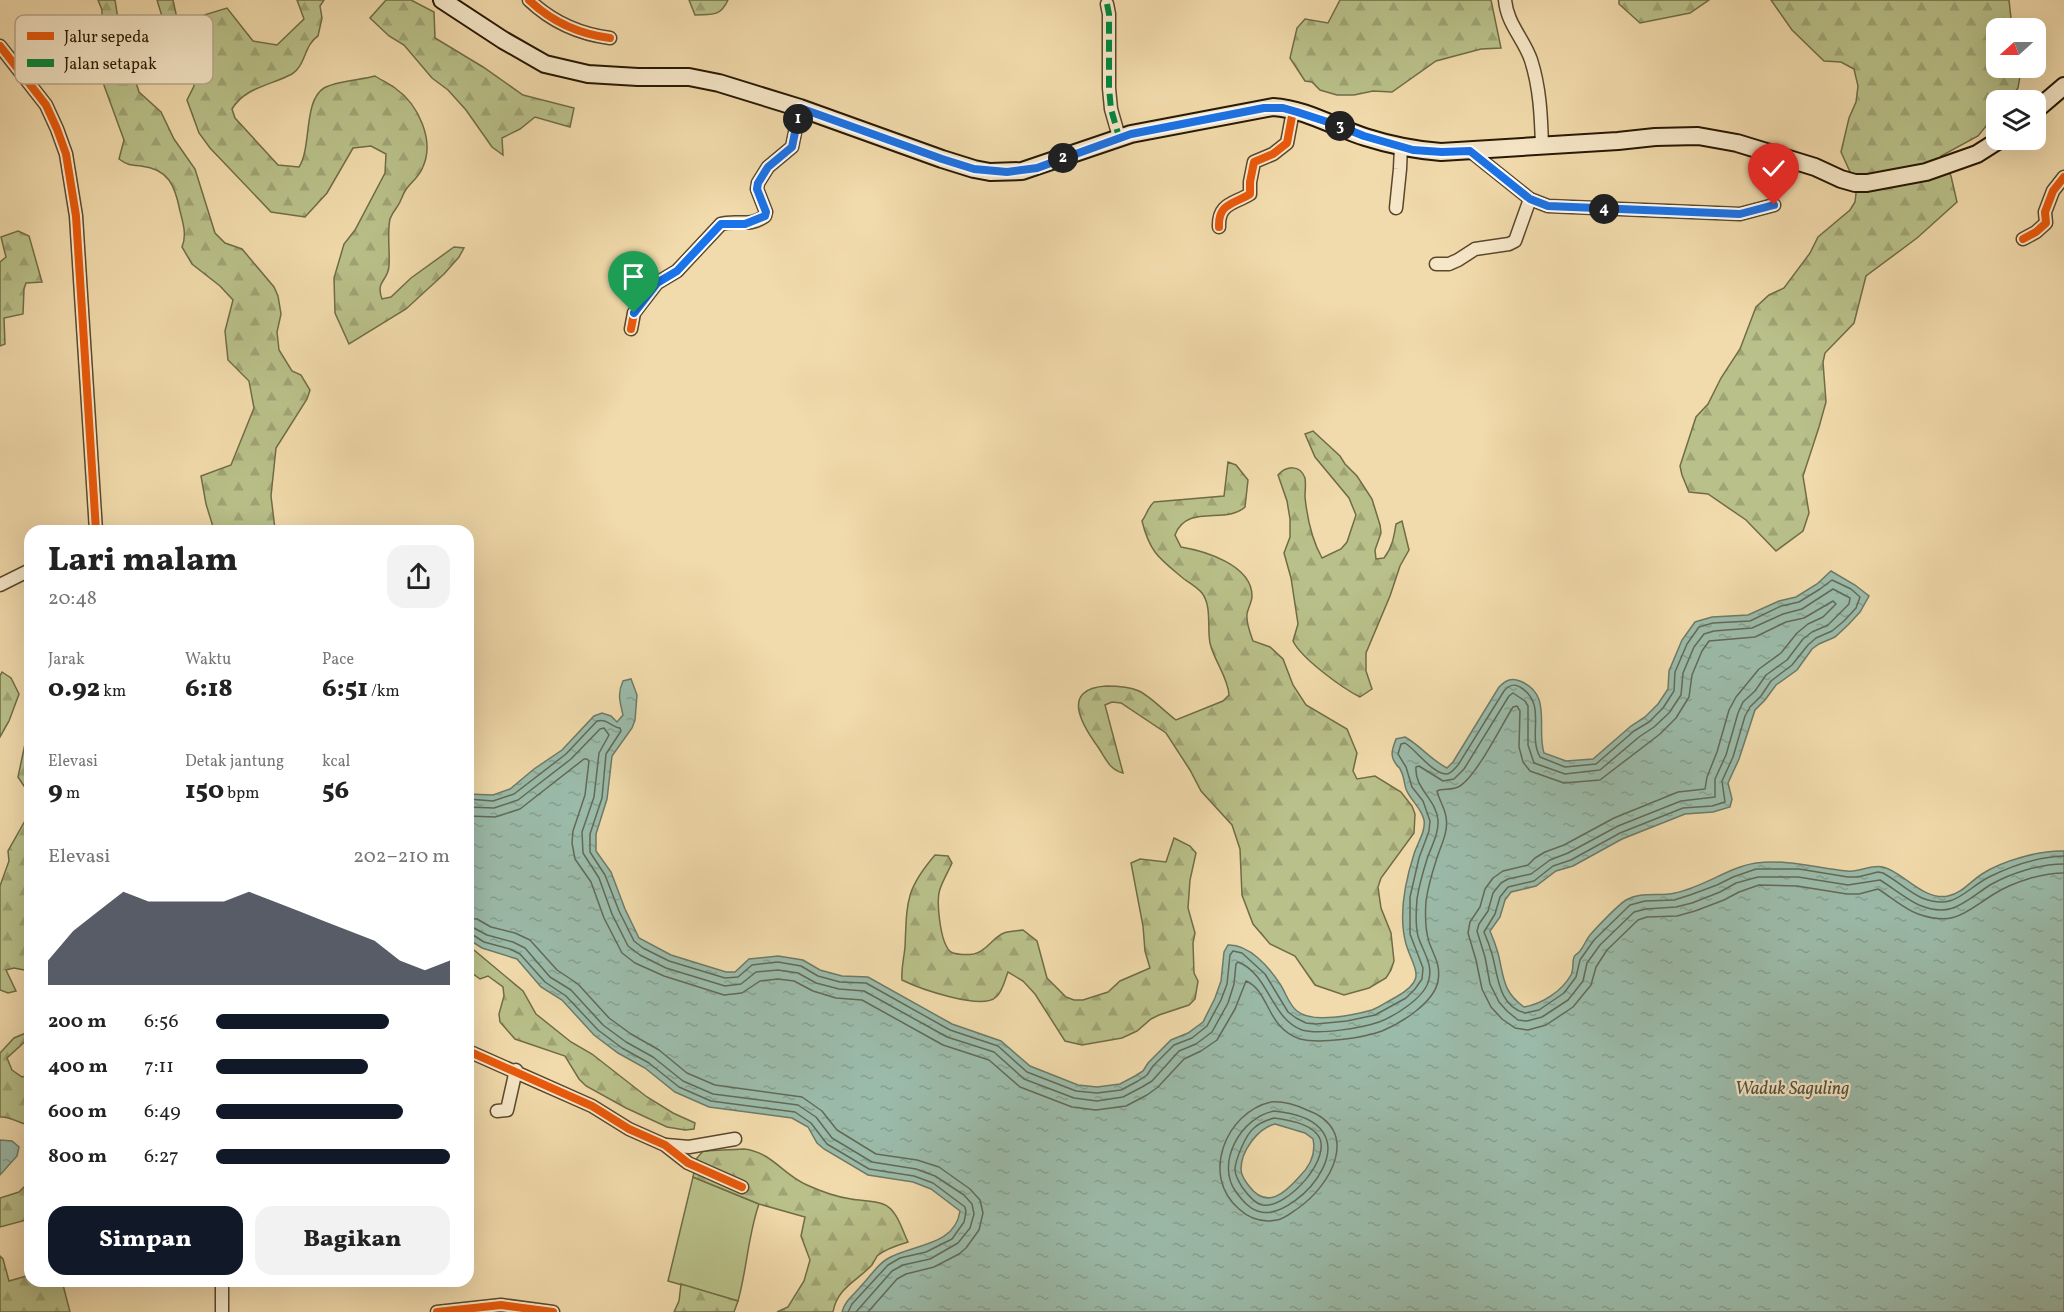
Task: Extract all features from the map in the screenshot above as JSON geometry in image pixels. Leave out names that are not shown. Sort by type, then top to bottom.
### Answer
[{"type":"main road","points":[[441,0],[545,64],[588,74],[689,77],[719,83],[800,108],[932,156],[990,172],[1029,170],[1150,129],[1264,108],[1283,108],[1413,150],[1442,152],[1698,136],[1737,143],[1815,167],[1855,183],[1867,183],[1926,172],[1977,154],[1986,148]]},
{"type":"main road","points":[[2046,101],[2064,86]]},
{"type":"street","points":[[529,0],[542,13],[556,21],[596,36],[610,38]]},
{"type":"street","points":[[1504,0],[1511,26],[1530,57],[1536,75],[1542,145]]},
{"type":"street","points":[[1107,4],[1109,14],[1108,88],[1119,138]]},
{"type":"street","points":[[0,46],[15,65]]},
{"type":"street","points":[[30,84],[46,105],[66,154],[76,216],[96,525]]},
{"type":"street","points":[[631,329],[634,313],[657,283],[677,271],[721,224],[745,224],[765,216],[766,212],[757,189],[758,183],[768,167],[792,147],[800,108]]},
{"type":"street","points":[[1219,227],[1222,210],[1250,194],[1254,162],[1273,154],[1287,143],[1293,111]]},
{"type":"street","points":[[1396,208],[1401,146]]},
{"type":"street","points":[[1470,151],[1530,199],[1548,206],[1740,214],[1774,205]]},
{"type":"street","points":[[2023,239],[2046,223],[2045,212],[2050,198],[2064,177]]},
{"type":"street","points":[[1436,264],[1449,264],[1475,249],[1515,241],[1530,199]]},
{"type":"street","points":[[0,585],[24,573]]},
{"type":"street","points":[[474,1054],[592,1106],[629,1129],[665,1145],[688,1163],[742,1187]]},
{"type":"street","points":[[497,1111],[507,1110],[516,1071]]},
{"type":"street","points":[[665,1145],[689,1147],[735,1139]]},
{"type":"street","points":[[222,1287],[222,1312]]},
{"type":"street","points":[[437,1312],[501,1305],[553,1312]]},
{"type":"green space","points":[[98,0],[115,0],[117,15],[102,15]]},
{"type":"green space","points":[[157,0],[173,0],[176,15],[162,15]]},
{"type":"green space","points":[[297,0],[324,0],[320,6],[322,18],[318,36],[310,44],[297,70],[244,96],[232,109],[235,118],[278,165],[299,167],[303,158],[313,103],[317,94],[324,88],[341,82],[375,76],[395,88],[411,103],[417,113],[426,135],[427,147],[426,158],[420,172],[405,191],[390,219],[389,265],[380,288],[382,299],[391,297],[411,278],[454,247],[464,248],[459,257],[406,309],[349,344],[335,313],[334,278],[344,244],[355,230],[385,173],[386,154],[371,146],[353,148],[327,193],[305,217],[271,212],[210,148],[199,133],[187,100],[194,84],[213,84],[213,15],[204,15],[227,8],[253,41],[277,45],[304,19]]},
{"type":"green space","points":[[386,0],[411,0],[434,12],[435,38],[523,95],[574,108],[570,127],[535,117],[520,129],[502,138],[503,155],[492,147],[466,110],[448,90],[432,78],[404,45],[389,36],[370,18]]},
{"type":"green space","points":[[689,0],[728,0],[719,12],[695,15]]},
{"type":"green space","points":[[1340,0],[1491,0],[1501,48],[1481,49],[1436,61],[1392,92],[1373,91],[1354,95],[1337,95],[1320,90],[1312,82],[1305,81],[1290,58],[1297,28],[1305,19],[1328,23]]},
{"type":"green space","points":[[1619,0],[1709,0],[1690,13],[1640,23],[1619,4]]},
{"type":"green space","points":[[1771,0],[2009,0],[2011,18],[1986,18],[1986,78],[2020,78],[2016,90],[1986,90],[1986,126],[1978,136],[1941,156],[1951,176],[1957,202],[1917,238],[1866,276],[1854,323],[1825,353],[1823,362],[1826,402],[1803,476],[1809,513],[1803,531],[1776,551],[1746,520],[1708,494],[1689,492],[1680,466],[1696,417],[1708,404],[1721,378],[1740,349],[1756,307],[1769,295],[1784,288],[1810,253],[1818,237],[1850,210],[1855,202],[1855,183],[1841,152],[1849,118],[1856,102],[1858,86],[1854,69],[1841,62],[1824,61],[1792,30]]},
{"type":"green space","points":[[104,84],[136,84],[139,92],[161,112],[174,139],[195,169],[215,233],[225,243],[242,249],[274,287],[278,296],[281,314],[277,332],[279,350],[292,371],[301,375],[310,390],[307,399],[276,448],[271,496],[275,525],[212,525],[201,476],[231,465],[254,408],[249,381],[228,360],[225,331],[233,300],[220,286],[192,264],[182,247],[183,224],[176,194],[169,180],[151,168],[129,164],[119,159],[124,140]]},
{"type":"green space","points":[[18,231],[29,236],[42,282],[26,283],[23,314],[4,318],[5,344],[0,346],[0,262],[6,257],[1,237]]},
{"type":"green space","points":[[1313,431],[1340,456],[1372,499],[1381,533],[1375,550],[1376,559],[1384,558],[1387,554],[1396,524],[1402,521],[1409,550],[1400,566],[1366,653],[1366,671],[1372,689],[1360,697],[1323,672],[1304,656],[1293,641],[1298,624],[1291,578],[1284,553],[1290,537],[1290,519],[1287,501],[1278,475],[1289,468],[1300,470],[1303,473],[1309,520],[1315,544],[1322,558],[1341,549],[1347,542],[1356,515],[1349,498],[1315,457],[1305,434]]},
{"type":"green space","points":[[1228,462],[1236,465],[1248,480],[1245,507],[1237,512],[1188,520],[1181,525],[1175,535],[1181,547],[1226,561],[1244,576],[1250,585],[1252,596],[1247,617],[1253,641],[1270,647],[1283,659],[1293,685],[1306,705],[1347,729],[1357,753],[1353,771],[1357,779],[1375,776],[1401,792],[1415,814],[1414,833],[1381,878],[1378,887],[1381,908],[1391,933],[1394,961],[1391,970],[1386,978],[1369,988],[1344,995],[1315,985],[1295,956],[1270,944],[1253,924],[1242,895],[1240,849],[1232,825],[1201,791],[1166,733],[1121,703],[1112,702],[1105,705],[1123,773],[1111,766],[1081,719],[1079,701],[1083,694],[1106,686],[1139,691],[1176,720],[1223,701],[1229,695],[1210,643],[1205,598],[1198,589],[1162,560],[1152,548],[1142,521],[1154,502],[1224,496]]},
{"type":"green space","points":[[2,672],[11,678],[19,694],[0,737],[0,676]]},
{"type":"green space","points":[[24,749],[24,786],[18,777]]},
{"type":"green space","points":[[24,823],[24,970],[14,968],[6,970],[16,991],[8,993],[0,990],[0,886],[9,861],[8,851]]},
{"type":"green space","points":[[1174,838],[1190,846],[1196,853],[1190,880],[1188,908],[1195,933],[1194,973],[1198,981],[1195,999],[1189,1005],[1159,1015],[1137,1031],[1122,1038],[1082,1045],[1065,1041],[1035,994],[1023,981],[1008,972],[1000,992],[989,1001],[950,997],[902,980],[907,907],[918,878],[935,855],[948,856],[952,863],[940,889],[938,903],[944,940],[951,952],[974,954],[983,950],[1004,933],[1023,930],[1037,941],[1047,978],[1066,997],[1083,1000],[1108,992],[1120,981],[1150,968],[1145,951],[1143,926],[1131,863],[1140,859],[1166,862]]},
{"type":"green space","points":[[474,950],[523,991],[536,1014],[647,1097],[695,1123],[694,1129],[667,1127],[626,1108],[586,1086],[565,1056],[515,1039],[500,1022],[503,987],[488,976],[480,979],[474,974]]},
{"type":"green space","points":[[24,1034],[24,1042],[7,1058],[12,1070],[24,1076],[24,1124],[0,1117],[0,1053],[14,1038]]},
{"type":"green space","points":[[744,1149],[762,1154],[791,1176],[817,1189],[840,1197],[883,1204],[892,1210],[908,1242],[888,1249],[877,1256],[872,1265],[843,1291],[833,1312],[777,1312],[788,1307],[804,1281],[810,1260],[801,1236],[805,1217],[759,1204],[693,1177],[697,1158],[703,1151]]},
{"type":"green space","points":[[693,1177],[759,1204],[738,1301],[668,1281]]},
{"type":"green space","points":[[24,1187],[24,1221],[0,1227],[0,1198],[19,1192]]},
{"type":"green space","points":[[0,1256],[3,1259],[9,1281],[24,1277],[24,1287],[64,1287],[70,1312],[0,1312]]},
{"type":"green space","points":[[681,1284],[738,1301],[734,1312],[674,1312],[679,1301]]},
{"type":"water","name":"Waduk Saguling","points":[[1831,571],[1869,596],[1860,612],[1848,625],[1835,637],[1812,649],[1797,670],[1776,685],[1755,710],[1739,759],[1728,783],[1732,799],[1730,807],[1713,812],[1685,814],[1622,839],[1573,866],[1556,871],[1536,886],[1511,892],[1505,900],[1500,917],[1490,931],[1505,983],[1512,995],[1524,1007],[1544,1000],[1567,981],[1572,973],[1573,959],[1590,935],[1626,900],[1644,895],[1669,894],[1686,890],[1746,865],[1779,862],[1852,871],[1883,867],[1921,890],[1939,896],[1948,896],[1957,893],[1982,874],[2010,861],[2033,854],[2064,851],[2064,1312],[842,1312],[847,1301],[883,1262],[897,1254],[941,1238],[950,1232],[960,1211],[931,1189],[913,1182],[868,1175],[824,1149],[817,1143],[808,1127],[792,1118],[709,1107],[675,1092],[645,1068],[618,1053],[594,1035],[562,1000],[541,987],[517,959],[482,948],[474,943],[474,794],[493,795],[510,789],[562,750],[594,716],[602,713],[611,716],[617,722],[623,715],[620,698],[621,686],[623,681],[631,679],[637,695],[635,720],[612,756],[607,799],[596,834],[596,851],[611,872],[639,938],[671,955],[726,972],[735,972],[749,959],[778,956],[803,960],[820,970],[842,976],[868,977],[952,1024],[1001,1041],[1030,1066],[1078,1085],[1097,1087],[1120,1084],[1143,1071],[1171,1040],[1188,1033],[1203,1022],[1221,981],[1224,952],[1228,945],[1251,952],[1275,977],[1294,1008],[1304,1015],[1313,1017],[1333,1017],[1372,1010],[1406,991],[1412,985],[1416,973],[1406,944],[1403,910],[1408,876],[1423,833],[1424,820],[1405,787],[1400,768],[1393,758],[1392,751],[1396,739],[1405,737],[1447,768],[1453,762],[1499,687],[1506,681],[1514,679],[1530,687],[1537,694],[1540,703],[1544,753],[1566,761],[1593,759],[1658,704],[1668,689],[1669,671],[1682,640],[1695,622],[1712,617],[1748,615],[1779,601],[1796,597],[1817,584]],"holes":[[[1275,1124],[1305,1133],[1313,1139],[1314,1149],[1309,1164],[1282,1193],[1269,1198],[1262,1197],[1249,1186],[1242,1173],[1242,1162],[1247,1148],[1263,1130]]]},
{"type":"water","points":[[0,1140],[12,1141],[19,1147],[17,1156],[0,1175]]},
{"type":"marked path","points":[[1107,4],[1109,88],[1111,109],[1119,137]]},
{"type":"cycle path","points":[[529,0],[566,25],[610,38]]},
{"type":"cycle path","points":[[0,46],[15,65]]},
{"type":"cycle path","points":[[30,84],[46,105],[66,154],[76,216],[96,525]]},
{"type":"cycle path","points":[[631,329],[634,313],[657,283],[677,271],[721,224],[754,222],[765,216],[766,212],[757,189],[758,183],[768,167],[792,147],[800,108]]},
{"type":"cycle path","points":[[1219,227],[1219,219],[1224,209],[1250,194],[1254,162],[1273,154],[1287,143],[1293,111]]},
{"type":"cycle path","points":[[1470,151],[1530,199],[1548,206],[1740,214],[1774,205]]},
{"type":"cycle path","points":[[2023,239],[2046,223],[2045,212],[2053,191],[2064,177]]},
{"type":"cycle path","points":[[474,1054],[592,1106],[629,1129],[665,1145],[688,1163],[742,1187]]},
{"type":"cycle path","points":[[437,1312],[501,1305],[553,1312]]},
{"type":"route","points":[[634,313],[657,283],[677,271],[721,224],[725,222],[745,224],[765,216],[766,212],[757,189],[759,178],[768,167],[792,147],[800,108],[974,169],[1007,172],[1037,168],[1074,153],[1150,129],[1273,107],[1312,116],[1364,136],[1413,150],[1470,151],[1530,199],[1548,206],[1740,214],[1774,205]]}]
